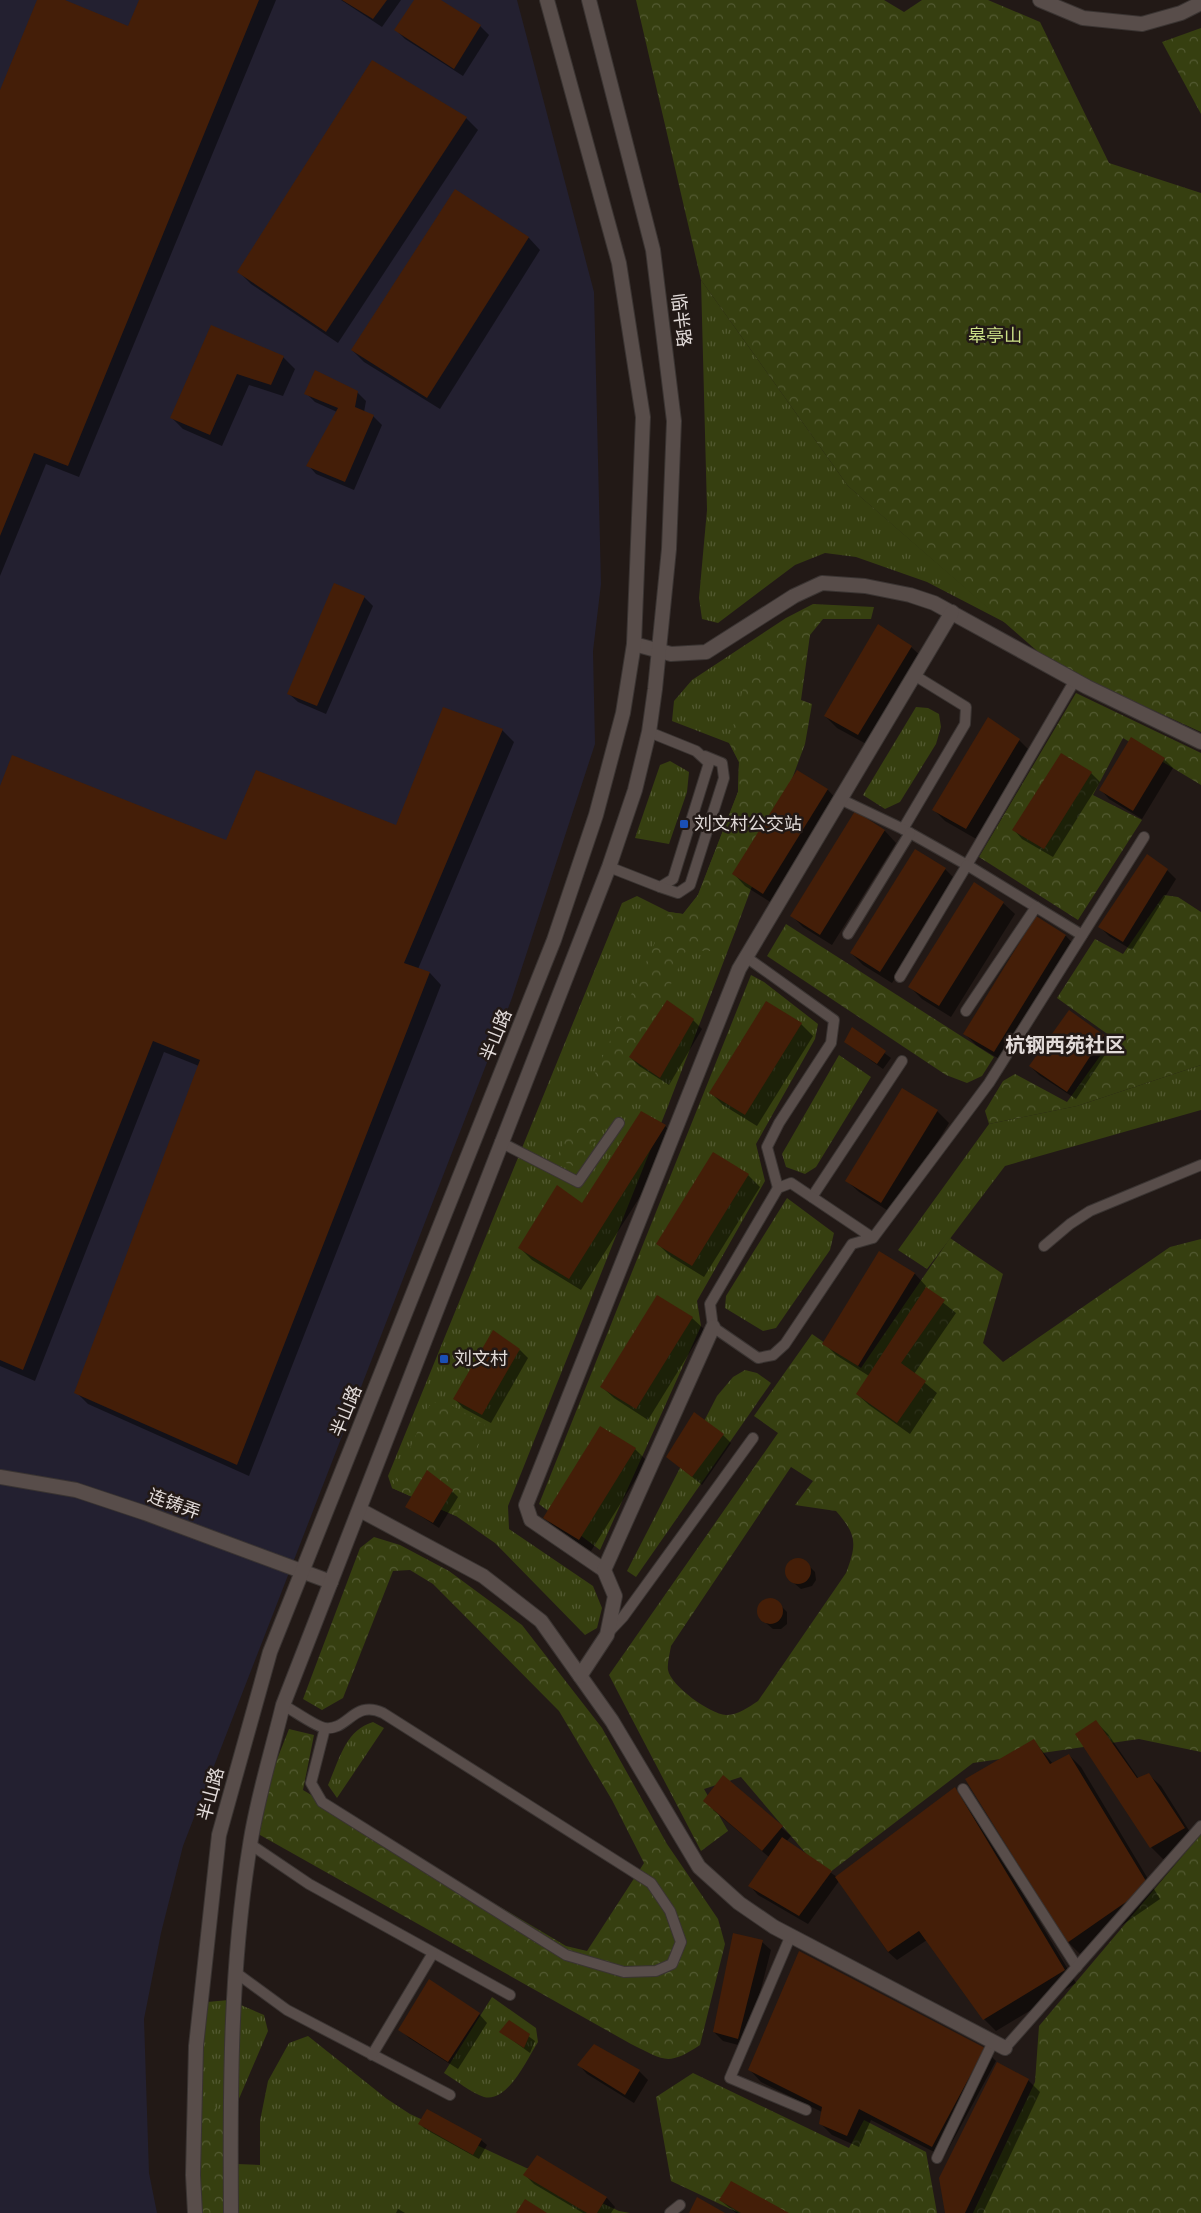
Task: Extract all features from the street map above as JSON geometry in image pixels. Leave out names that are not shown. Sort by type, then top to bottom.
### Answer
[{"type":"main road","points":[[547,0],[619,263],[643,417],[634,644],[671,654],[706,652],[794,596],[822,583],[865,586],[910,594],[934,603],[1075,680],[1201,742]]},
{"type":"main road","name":"临半路","points":[[590,0],[653,250],[674,420],[669,549],[659,651]]},
{"type":"main road","points":[[1040,0],[1083,18],[1142,24],[1181,13],[1201,3]]},
{"type":"main road","points":[[580,1676],[607,1635],[615,1596],[604,1570],[531,1520],[526,1505],[739,969],[952,612]]},
{"type":"main road","name":"半山路","points":[[195,2213],[193,2175],[196,2046],[220,1834],[270,1652],[554,940],[596,815],[623,713],[634,644]]},
{"type":"main road","points":[[231,2213],[230,2071],[235,1972],[250,1844],[283,1705],[360,1510],[500,1142],[609,866],[635,790],[649,732],[659,651]]},
{"type":"main road","points":[[604,1570],[713,1327]]},
{"type":"main road","name":"连铸弄","points":[[0,1477],[76,1490],[145,1513],[331,1582]]},
{"type":"main road","points":[[360,1510],[483,1576],[541,1621],[612,1721],[699,1867],[739,1904],[791,1935],[999,2045]]},
{"type":"lane","points":[[848,934],[965,724],[966,707],[914,676]]},
{"type":"lane","points":[[900,977],[1075,680]]},
{"type":"lane","points":[[609,866],[678,893],[690,886],[724,778],[722,763],[649,732]]},
{"type":"lane","points":[[660,887],[673,879],[709,763],[696,751]]},
{"type":"lane","points":[[840,799],[906,831],[967,865],[1082,935]]},
{"type":"lane","points":[[873,1238],[791,1184],[778,1188],[710,1304],[713,1327],[758,1358],[773,1355],[785,1344],[852,1244],[873,1238],[989,1083],[1144,837]]},
{"type":"lane","points":[[966,1011],[1036,907]]},
{"type":"lane","points":[[746,957],[834,1020],[831,1043],[779,1123],[767,1147],[778,1188]]},
{"type":"lane","points":[[812,1197],[902,1060]]},
{"type":"lane","points":[[500,1142],[578,1182],[620,1123]]},
{"type":"lane","points":[[1044,1246],[1070,1224],[1090,1211],[1201,1165]]},
{"type":"lane","points":[[607,1635],[623,1617],[754,1438]]},
{"type":"lane","points":[[283,1705],[325,1728],[336,1726],[358,1711],[373,1708],[651,1883],[670,1911],[681,1942],[672,1964],[656,1971],[624,1972],[566,1955],[322,1802],[311,1782],[325,1728]]},
{"type":"lane","points":[[962,1789],[1077,1967]]},
{"type":"lane","points":[[936,2158],[999,2045],[1077,1967],[1201,1826]]},
{"type":"lane","points":[[250,1844],[310,1884],[510,1995]]},
{"type":"lane","points":[[791,1935],[730,2078],[806,2110]]},
{"type":"lane","points":[[372,2055],[433,1953]]},
{"type":"lane","points":[[235,1972],[288,2010],[450,2095]]},
{"type":"lane","points":[[670,2213],[680,2205]]},
{"type":"shaded area","points":[[0,0],[517,0],[594,292],[601,584],[593,651],[595,744],[512,998],[183,1846],[161,1933],[144,2019],[149,2173],[157,2213],[0,2213]]},
{"type":"green space","name":"皋亭山","points":[[636,0],[884,0],[904,12],[922,0],[988,0],[1040,22],[1109,163],[1201,193],[1201,732],[1052,664],[848,486],[701,280]]},
{"type":"green space","points":[[1201,28],[1201,114],[1162,42]]},
{"type":"green space","points":[[701,280],[848,486],[1006,623],[927,582],[856,557],[825,553],[795,565],[718,623],[702,619],[699,598],[707,510]]},
{"type":"green space","points":[[813,604],[874,607],[871,619],[823,619],[810,635],[801,700],[812,704],[805,744],[735,932],[710,951],[686,951],[636,1061],[668,1089],[656,1105],[614,1102],[600,1135],[576,1167],[556,1159],[669,912],[683,914],[698,895],[738,792],[739,762],[729,742],[745,681],[786,618]]},
{"type":"green space","points":[[786,618],[735,932],[668,1106],[508,1506],[509,1529],[593,1586],[602,1608],[597,1628],[585,1635],[495,1543],[456,1516],[392,1488],[388,1476],[622,903],[637,896],[669,912],[683,914],[698,895],[738,792],[739,762],[729,743],[672,721],[674,701],[692,680]]},
{"type":"green space","points":[[1076,693],[1201,753],[1201,785],[1123,738],[1093,795],[1142,820],[1078,920],[979,857]]},
{"type":"green space","points":[[916,707],[928,708],[939,714],[941,727],[936,744],[900,802],[885,809],[863,795]]},
{"type":"green space","points":[[670,761],[689,772],[687,792],[669,844],[635,838],[660,765]]},
{"type":"green space","points":[[1164,895],[1178,897],[1201,912],[1201,1065],[1077,1106],[989,1124],[985,1111],[1003,1081],[1015,1074],[1067,1102],[1113,1038],[1057,998],[1095,939],[1123,954]]},
{"type":"green space","points":[[786,924],[994,1057],[982,1076],[967,1083],[946,1075],[767,956]]},
{"type":"green space","points":[[751,975],[764,982],[818,1024],[815,1039],[756,1144],[765,1181],[697,1301],[701,1326],[600,1550],[539,1504]]},
{"type":"green space","points":[[839,1055],[871,1077],[816,1167],[805,1174],[786,1167],[782,1154]]},
{"type":"green space","points":[[1201,1065],[1201,1110],[1005,1166],[927,1269],[898,1250],[989,1124],[1077,1106]]},
{"type":"green space","points":[[787,1198],[834,1233],[830,1250],[776,1328],[763,1331],[725,1308],[726,1296]]},
{"type":"green space","points":[[950,1238],[1003,1274],[983,1343],[1003,1362],[1170,1247],[1201,1239],[1201,1752],[1139,1739],[973,1763],[825,1876],[741,1777],[704,1789],[728,1831],[701,1851],[609,1675],[778,1433],[754,1416],[812,1334],[861,1368]],"holes":[[[791,1467],[813,1481],[795,1505],[836,1511],[843,1519],[853,1540],[852,1554],[846,1573],[758,1701],[735,1714],[726,1715],[711,1710],[701,1705],[676,1684],[668,1670],[671,1646]]]},
{"type":"green space","points":[[745,1370],[757,1373],[771,1383],[636,1577],[627,1571],[717,1396],[733,1377]]},
{"type":"green space","points":[[441,1399],[485,1425],[456,1516],[392,1488],[429,1406]]},
{"type":"green space","points":[[374,1537],[400,1545],[449,1571],[522,1625],[602,1728],[667,1844],[718,1919],[725,1944],[700,2045],[689,2052],[672,2059],[666,2059],[631,2044],[260,1835],[255,1826],[259,1805],[289,1729],[314,1735],[303,1790],[566,1946],[587,1951],[644,1863],[612,1800],[559,1711],[433,1584],[410,1570],[393,1571],[343,1698],[322,1710],[303,1699],[360,1548]]},
{"type":"green space","points":[[373,1722],[384,1728],[337,1798],[328,1785],[344,1748],[356,1732],[363,1726]]},
{"type":"green space","points":[[1201,1834],[1201,2213],[973,2213],[1035,2082],[1039,2026]]},
{"type":"green space","points":[[492,1997],[536,2028],[538,2042],[509,2087],[493,2097],[484,2097],[444,2073]]},
{"type":"green space","points":[[229,2000],[264,2015],[268,2031],[235,2108],[237,2164],[260,2165],[260,2121],[268,2081],[289,2043],[308,2036],[387,2099],[410,2114],[619,2211],[630,2213],[230,2213],[195,2111],[207,2002]]},
{"type":"green space","points":[[693,2073],[849,2148],[864,2120],[926,2152],[937,2213],[739,2213],[671,2181],[656,2097]]},
{"type":"green space","points":[[213,2104],[227,2123],[230,2213],[201,2213],[195,2111]]},
{"type":"building","points":[[37,0],[65,0],[128,26],[139,0],[259,0],[68,466],[34,453],[0,536],[0,90]]},
{"type":"building","points":[[342,0],[387,0],[373,19]]},
{"type":"building","points":[[414,0],[441,0],[481,25],[454,69],[394,30]]},
{"type":"building","points":[[372,60],[467,117],[326,332],[237,272]]},
{"type":"building","points":[[455,189],[529,237],[427,398],[351,350]]},
{"type":"building","points":[[211,325],[284,356],[271,385],[237,374],[210,435],[170,418]]},
{"type":"building","points":[[315,370],[358,391],[355,407],[374,415],[345,482],[306,466],[338,408],[304,394]]},
{"type":"building","points":[[334,583],[365,596],[317,706],[287,694]]},
{"type":"building","points":[[878,624],[912,646],[858,735],[824,716]]},
{"type":"building","points":[[443,707],[503,729],[404,963],[430,972],[237,1465],[74,1393],[200,1060],[153,1041],[23,1370],[0,1360],[0,786],[12,755],[226,840],[256,770],[396,825]]},
{"type":"building","points":[[988,717],[1020,739],[966,829],[932,810]]},
{"type":"building","points":[[1131,737],[1165,758],[1133,811],[1099,790]]},
{"type":"building","points":[[1061,753],[1092,772],[1044,849],[1012,830]]},
{"type":"building","points":[[797,770],[828,789],[763,894],[732,874]]},
{"type":"building","points":[[855,811],[885,830],[820,935],[790,916]]},
{"type":"building","points":[[915,849],[946,868],[880,972],[850,953]]},
{"type":"building","points":[[1147,854],[1168,869],[1123,942],[1098,927]]},
{"type":"building","points":[[974,882],[1004,902],[939,1006],[908,987]]},
{"type":"building","points":[[1036,916],[1066,935],[994,1052],[963,1034]]},
{"type":"building","points":[[667,1000],[694,1019],[660,1078],[629,1057]]},
{"type":"building","points":[[766,1001],[802,1023],[745,1115],[709,1093]]},
{"type":"building","points":[[1069,1010],[1104,1035],[1067,1092],[1029,1066]]},
{"type":"building","points":[[852,1027],[886,1051],[877,1064],[844,1042]]},
{"type":"building","points":[[902,1088],[938,1110],[881,1203],[845,1181]]},
{"type":"building","points":[[641,1111],[666,1125],[569,1279],[518,1248],[557,1185],[582,1203]]},
{"type":"building","points":[[713,1152],[749,1174],[692,1266],[656,1244]]},
{"type":"building","points":[[879,1251],[915,1273],[858,1366],[822,1344]]},
{"type":"building","points":[[926,1287],[945,1300],[901,1363],[926,1381],[897,1423],[856,1394]]},
{"type":"building","points":[[657,1295],[693,1317],[636,1409],[600,1387]]},
{"type":"building","points":[[493,1330],[520,1349],[482,1415],[453,1399]]},
{"type":"building","points":[[694,1412],[724,1434],[692,1477],[666,1457]]},
{"type":"building","points":[[600,1426],[636,1448],[579,1540],[543,1518]]},
{"type":"building","points":[[427,1470],[453,1490],[433,1523],[405,1507]]},
{"type":"building","points":[[798,1558],[807,1562],[811,1571],[807,1580],[798,1584],[789,1580],[785,1571],[789,1562]]},
{"type":"building","points":[[770,1598],[779,1602],[783,1611],[779,1620],[770,1624],[761,1620],[757,1611],[761,1602]]},
{"type":"building","points":[[1096,1720],[1137,1778],[1149,1773],[1185,1828],[1150,1848],[1075,1734]]},
{"type":"building","points":[[1034,1739],[1050,1764],[1069,1754],[1149,1886],[1067,1943],[965,1779]]},
{"type":"building","points":[[723,1775],[783,1826],[762,1851],[703,1801]]},
{"type":"building","points":[[955,1787],[1065,1970],[983,2020],[919,1931],[888,1952],[835,1877]]},
{"type":"building","points":[[782,1837],[832,1871],[799,1916],[748,1886]]},
{"type":"building","points":[[733,1933],[763,1940],[738,2039],[713,2032]]},
{"type":"building","points":[[799,1951],[985,2048],[932,2147],[859,2109],[847,2136],[819,2124],[822,2107],[748,2070]]},
{"type":"building","points":[[429,1979],[480,2013],[448,2062],[398,2030]]},
{"type":"building","points":[[509,2020],[530,2034],[524,2048],[499,2032]]},
{"type":"building","points":[[594,2044],[640,2070],[625,2095],[577,2065]]},
{"type":"building","points":[[997,2062],[1029,2079],[965,2213],[945,2213],[939,2178]]},
{"type":"building","points":[[427,2109],[482,2139],[473,2155],[418,2124]]},
{"type":"building","points":[[537,2155],[607,2197],[597,2213],[587,2213],[523,2175]]},
{"type":"building","points":[[731,2181],[789,2213],[741,2213],[719,2200]]},
{"type":"building","points":[[697,2197],[725,2213],[689,2213]]},
{"type":"building","points":[[525,2199],[547,2213],[516,2213]]},
{"type":"place","name":"刘文村公交站","points":[[684,824]]},
{"type":"place","name":"刘文村","points":[[444,1359]]},
{"type":"district","name":"杭钢西苑社区","points":[[1065,1045]]}]
